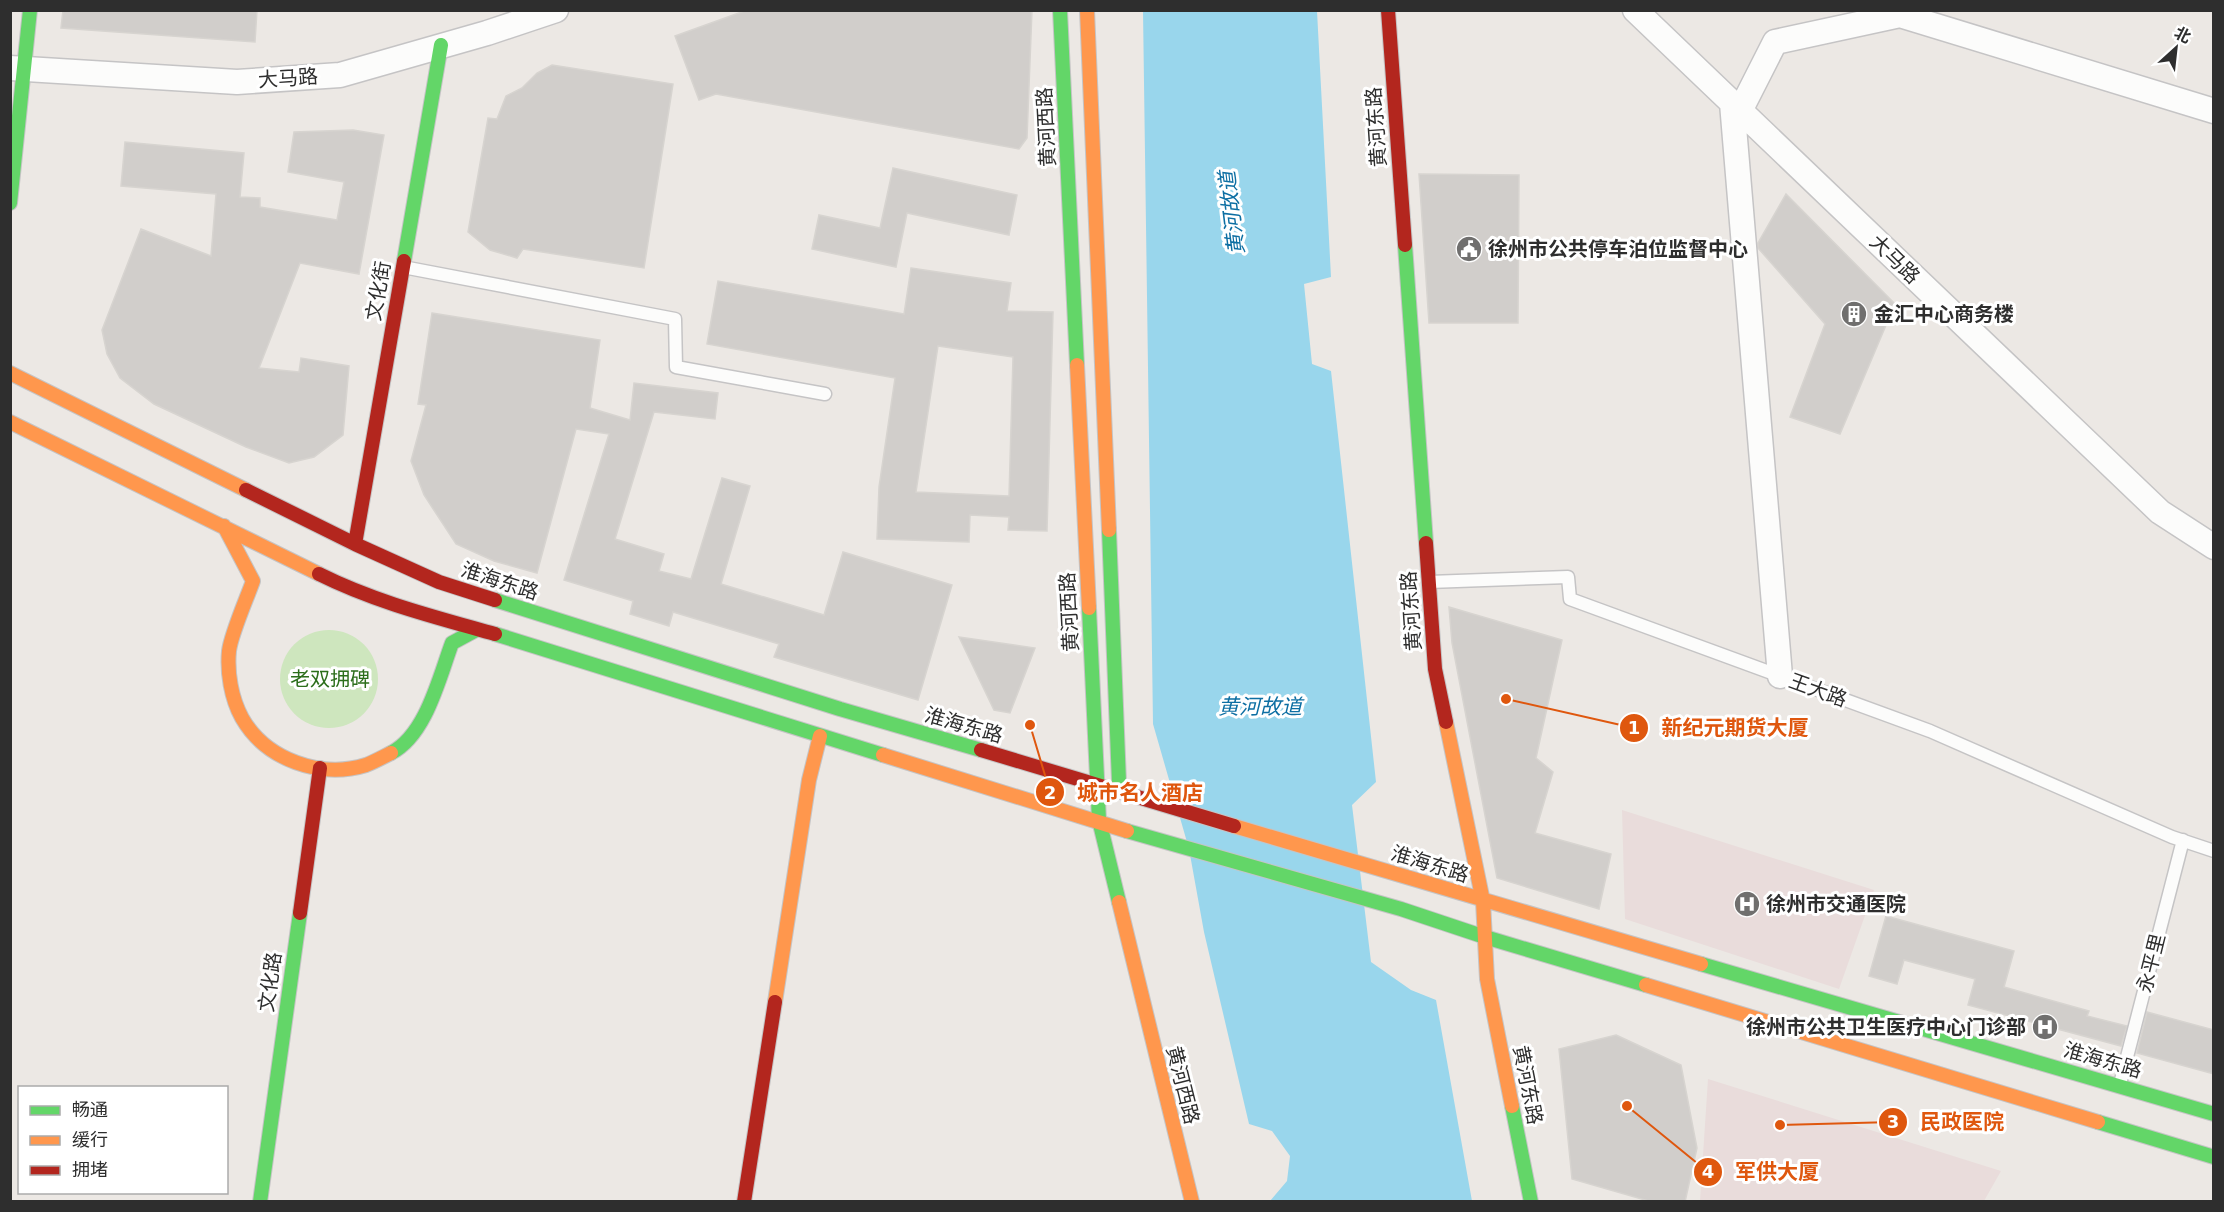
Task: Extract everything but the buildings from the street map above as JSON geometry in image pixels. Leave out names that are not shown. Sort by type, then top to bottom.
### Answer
[{"type":"main road","points":[[10,203],[17,69],[30,10]]},
{"type":"main road","name":"黄河西路","points":[[1060,10],[1100,820],[1192,1202]]},
{"type":"main road","points":[[1087,10],[1120,793],[1125,835]]},
{"type":"main road","name":"黄河东路","points":[[1388,10],[1435,669],[1483,901],[1487,979],[1531,1202]]},
{"type":"main road","name":"文化街","points":[[355,544],[441,45]]},
{"type":"main road","name":"淮海东路","points":[[10,373],[355,544],[439,582],[840,709],[1097,784],[1159,805],[2214,1114]]},
{"type":"main road","points":[[10,422],[343,586],[476,630],[546,649],[820,736],[1100,820],[1125,835],[1166,841],[1401,909],[1485,937],[2214,1158]]},
{"type":"main road","points":[[224,526],[254,581],[230,649],[230,685],[242,718],[265,745],[296,764],[331,770],[366,765],[398,749],[422,722],[452,643],[476,630]]},
{"type":"main road","points":[[744,1202],[809,780],[820,736]]},
{"type":"main road","name":"文化路","points":[[260,1202],[320,768]]},
{"type":"street","name":"大马路","points":[[17,69],[237,82],[340,75],[487,33],[556,10]]},
{"type":"street","name":"大马路","points":[[1635,10],[2160,512],[2214,547]]},
{"type":"street","points":[[1780,676],[1736,107],[1775,42],[1900,15],[2214,111]]},
{"type":"lane","points":[[402,266],[675,319],[676,367],[825,394]]},
{"type":"lane","name":"王大路","points":[[1428,582],[1568,577],[1570,599],[1930,731],[2183,840],[2214,851]]},
{"type":"lane","name":"永平里","points":[[2120,1085],[2183,840]]},
{"type":"shaded area","name":"徐州市交通医院","points":[[1622,810],[1874,890],[1839,989],[1625,919]]},
{"type":"shaded area","points":[[1708,1079],[2001,1171],[1984,1201],[1700,1201]]},
{"type":"green space","name":"老双拥碑","points":[[329,630],[348,634],[363,645],[374,660],[378,679],[374,698],[363,713],[348,724],[329,728],[310,724],[295,713],[284,698],[280,679],[284,660],[295,645],[310,634]]},
{"type":"water","name":"黄河故道","points":[[1143,11],[1317,11],[1331,277],[1304,284],[1312,364],[1331,371],[1376,782],[1352,805],[1371,962],[1411,990],[1436,1000],[1472,1201],[1270,1201],[1287,1181],[1290,1156],[1272,1131],[1249,1124],[1204,932],[1189,849],[1153,724]]},
{"type":"traffic: fast","points":[[10,203],[30,10]]},
{"type":"traffic: fast","points":[[1060,10],[1077,365]]},
{"type":"traffic: fast","points":[[404,261],[441,45]]},
{"type":"traffic: fast","points":[[1405,245],[1426,543]]},
{"type":"traffic: fast","points":[[1109,530],[1119,782]]},
{"type":"traffic: fast","points":[[495,600],[840,709],[981,750]]},
{"type":"traffic: fast","points":[[1089,608],[1099,820],[1119,902]]},
{"type":"traffic: fast","points":[[391,753],[403,745],[422,720],[452,643],[476,630]]},
{"type":"traffic: fast","points":[[495,634],[883,755]]},
{"type":"traffic: fast","points":[[1127,831],[1401,909],[1485,937],[1646,985]]},
{"type":"traffic: fast","points":[[260,1202],[300,913]]},
{"type":"traffic: fast","points":[[1701,964],[2214,1114]]},
{"type":"traffic: fast","points":[[1512,1106],[1531,1202]]},
{"type":"traffic: fast","points":[[2098,1122],[2214,1157]]},
{"type":"traffic: slow","points":[[1087,10],[1109,530]]},
{"type":"traffic: slow","points":[[1077,365],[1089,608]]},
{"type":"traffic: slow","points":[[10,373],[246,490]]},
{"type":"traffic: slow","points":[[10,422],[319,574]]},
{"type":"traffic: slow","points":[[224,526],[253,581],[229,651],[229,676],[235,702],[252,733],[280,755],[313,767],[349,769],[366,765],[391,753]]},
{"type":"traffic: slow","points":[[1446,722],[1483,901],[1487,979],[1512,1106]]},
{"type":"traffic: slow","points":[[775,1002],[809,780],[820,736]]},
{"type":"traffic: slow","points":[[883,755],[1127,831]]},
{"type":"traffic: slow","points":[[1234,826],[1701,964]]},
{"type":"traffic: slow","points":[[1119,902],[1192,1202]]},
{"type":"traffic: slow","points":[[1646,985],[2098,1122]]},
{"type":"traffic: jam","points":[[1388,10],[1405,245]]},
{"type":"traffic: jam","points":[[355,544],[404,261]]},
{"type":"traffic: jam","points":[[246,490],[355,544],[439,582],[495,600]]},
{"type":"traffic: jam","points":[[1426,543],[1435,669],[1446,722]]},
{"type":"traffic: jam","points":[[319,574],[383,601],[495,634]]},
{"type":"traffic: jam","points":[[981,750],[1234,826]]},
{"type":"traffic: jam","points":[[300,913],[320,768]]},
{"type":"traffic: jam","points":[[744,1202],[775,1002]]},
{"type":"place","name":"徐州市公共停车泊位监督中心","points":[[1469,249]]},
{"type":"place","name":"金汇中心商务楼","points":[[1854,314]]},
{"type":"place","name":"新纪元期货大厦","points":[[1506,699]]},
{"type":"place","name":"城市名人酒店","points":[[1030,725]]},
{"type":"place","name":"徐州市交通医院","points":[[1747,904]]},
{"type":"place","name":"徐州市公共卫生医疗中心门诊部","points":[[2045,1027]]},
{"type":"place","name":"军供大厦","points":[[1627,1106]]},
{"type":"place","name":"民政医院","points":[[1780,1125]]}]
